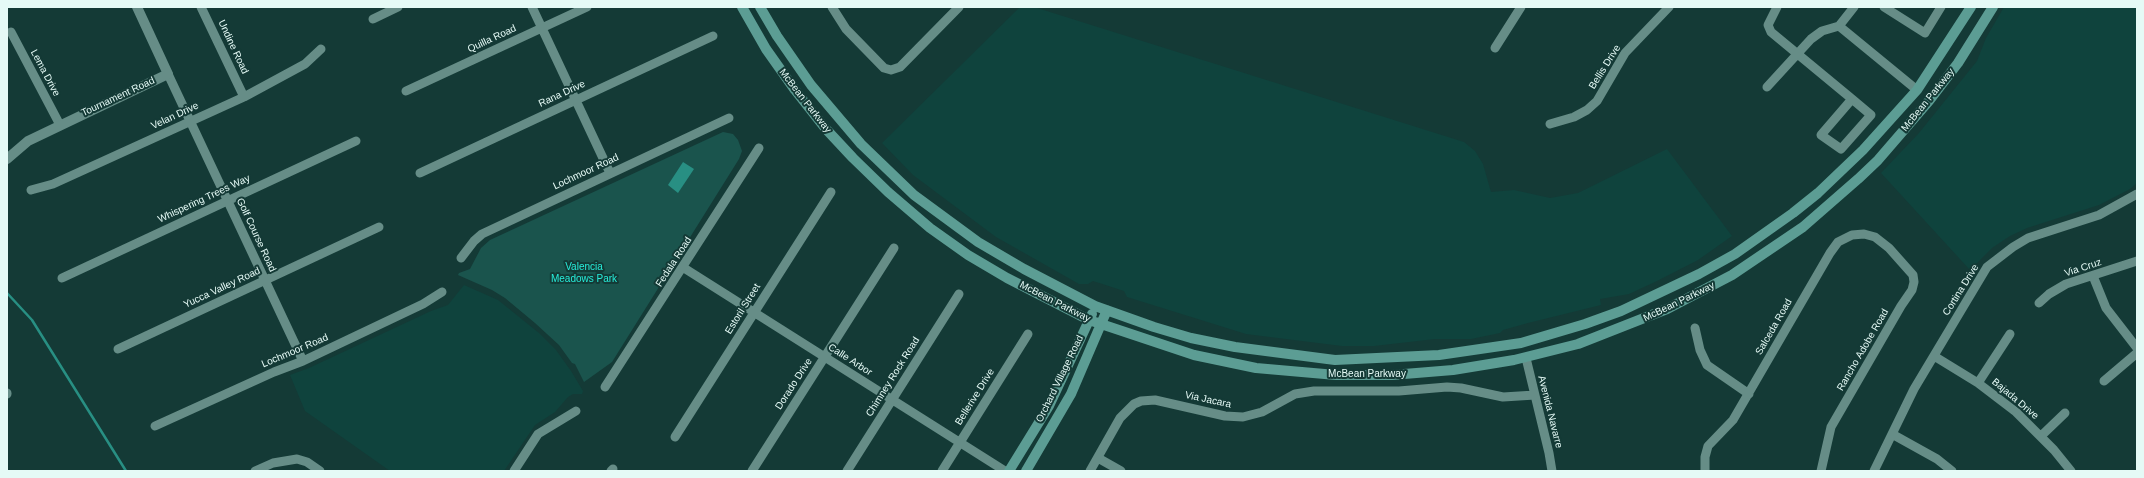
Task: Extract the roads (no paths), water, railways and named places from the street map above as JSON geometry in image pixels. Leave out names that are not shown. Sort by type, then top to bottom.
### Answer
[{"type":"main road","name":"McBean Parkway","points":[[742,7],[766,48],[795,90],[830,133],[888,192],[930,228],[968,255],[1007,278],[1089,320],[1194,355],[1256,368],[1336,375],[1399,375],[1453,370],[1526,358],[1608,334],[1668,309],[1732,275],[1803,227],[1878,160],[1929,101],[1958,63],[1993,7]]},
{"type":"main road","name":"McBean Parkway","points":[[760,7],[777,36],[811,85],[861,144],[914,195],[978,242],[1024,269],[1095,306],[1191,338],[1235,347],[1335,360],[1439,355],[1538,339],[1627,308],[1677,286],[1735,254],[1793,213],[1863,150],[1917,90],[1971,7]]},
{"type":"main road","points":[[888,192],[900,196],[914,195]]},
{"type":"main road","name":"Orchard Village Road","points":[[1009,471],[1049,406],[1095,306]]},
{"type":"main road","name":"Orchard Village Road","points":[[1026,471],[1071,394],[1107,310]]},
{"type":"street","name":"Tournament Road","points":[[7,159],[28,141],[168,74],[137,7]]},
{"type":"street","name":"Undine Road","points":[[201,7],[244,97]]},
{"type":"street","points":[[373,19],[398,7]]},
{"type":"street","points":[[532,7],[610,172]]},
{"type":"street","name":"Quilla Road","points":[[406,91],[587,7]]},
{"type":"street","points":[[834,8],[846,29],[884,68],[891,70],[900,67],[959,7]]},
{"type":"street","points":[[1495,48],[1521,7]]},
{"type":"street","name":"Bellis Drive","points":[[1550,124],[1574,117],[1587,110],[1597,101],[1625,53],[1669,7]]},
{"type":"street","points":[[1776,7],[1768,25],[1771,32],[1797,54],[1852,99],[1871,115],[1841,149],[1821,135],[1852,99]]},
{"type":"street","points":[[1767,87],[1811,39],[1822,31],[1839,26],[1854,7]]},
{"type":"street","points":[[1884,7],[1925,33],[1941,7]]},
{"type":"street","points":[[1839,26],[1917,90]]},
{"type":"street","name":"Lema Drive","points":[[10,32],[60,125]]},
{"type":"street","name":"Rana Drive","points":[[420,173],[713,36]]},
{"type":"street","name":"Velan Drive","points":[[31,190],[53,184],[244,97],[305,64],[321,49]]},
{"type":"street","name":"Golf Course Road","points":[[168,74],[303,361]]},
{"type":"street","name":"Lochmoor Road","points":[[461,258],[474,241],[482,234],[610,172],[729,118]]},
{"type":"street","name":"Whispering Trees Way","points":[[62,278],[356,141]]},
{"type":"street","name":"Fedala Road","points":[[605,387],[684,268],[759,148]]},
{"type":"street","name":"Estoril Street","points":[[675,437],[831,192]]},
{"type":"street","name":"Cortina Drive","points":[[1874,471],[1914,389],[1982,275],[1999,257],[2028,238],[2099,215],[2136,196]]},
{"type":"street","name":"Yucca Valley Road","points":[[118,349],[379,227]]},
{"type":"street","name":"Salceda Road","points":[[1705,471],[1704,457],[1708,446],[1733,420],[1830,253],[1838,242],[1852,235],[1864,234],[1875,237],[1888,248]]},
{"type":"street","name":"Dorado Drive","points":[[752,471],[894,248]]},
{"type":"street","name":"Rancho Adobe Road","points":[[1821,471],[1831,427],[1901,306],[1912,290],[1914,282],[1912,275],[1888,248]]},
{"type":"street","name":"Via Cruz","points":[[2039,303],[2049,294],[2066,284],[2137,261]]},
{"type":"street","name":"Calle Arbor","points":[[684,268],[1005,471]]},
{"type":"street","points":[[2093,276],[2106,308],[2137,348]]},
{"type":"street","name":"Lochmoor Road","points":[[155,426],[274,372],[303,361],[422,304],[442,292]]},
{"type":"street","name":"Chimney Rock Road","points":[[847,471],[959,294]]},
{"type":"street","points":[[1695,328],[1700,350],[1708,365],[1749,394]]},
{"type":"street","name":"Bellerive Drive","points":[[942,471],[1028,334]]},
{"type":"street","points":[[1978,383],[2010,334]]},
{"type":"street","points":[[2104,381],[2137,353]]},
{"type":"street","name":"Bajada Drive","points":[[1934,356],[1978,383],[2016,412],[2041,436],[2071,471]]},
{"type":"street","name":"Avenida Navarre","points":[[1526,358],[1552,471]]},
{"type":"street","name":"Via Jacara","points":[[1098,458],[1120,418],[1134,404],[1141,401],[1155,400],[1225,416],[1243,417],[1262,412],[1295,394],[1314,391],[1399,392],[1447,387],[1460,388],[1503,397],[1535,395]]},
{"type":"street","points":[[514,471],[538,434],[576,411]]},
{"type":"street","points":[[2041,436],[2065,413]]},
{"type":"street","points":[[1892,434],[1937,459],[1952,471]]},
{"type":"street","points":[[1090,471],[1098,458],[1121,471]]},
{"type":"street","points":[[255,471],[273,463],[296,459],[307,462],[320,471]]},
{"type":"waterway","points":[[7,293],[32,320],[126,471]]},
{"type":"park label","name":"Valencia Meadows Park","points":[[584,272]]}]
